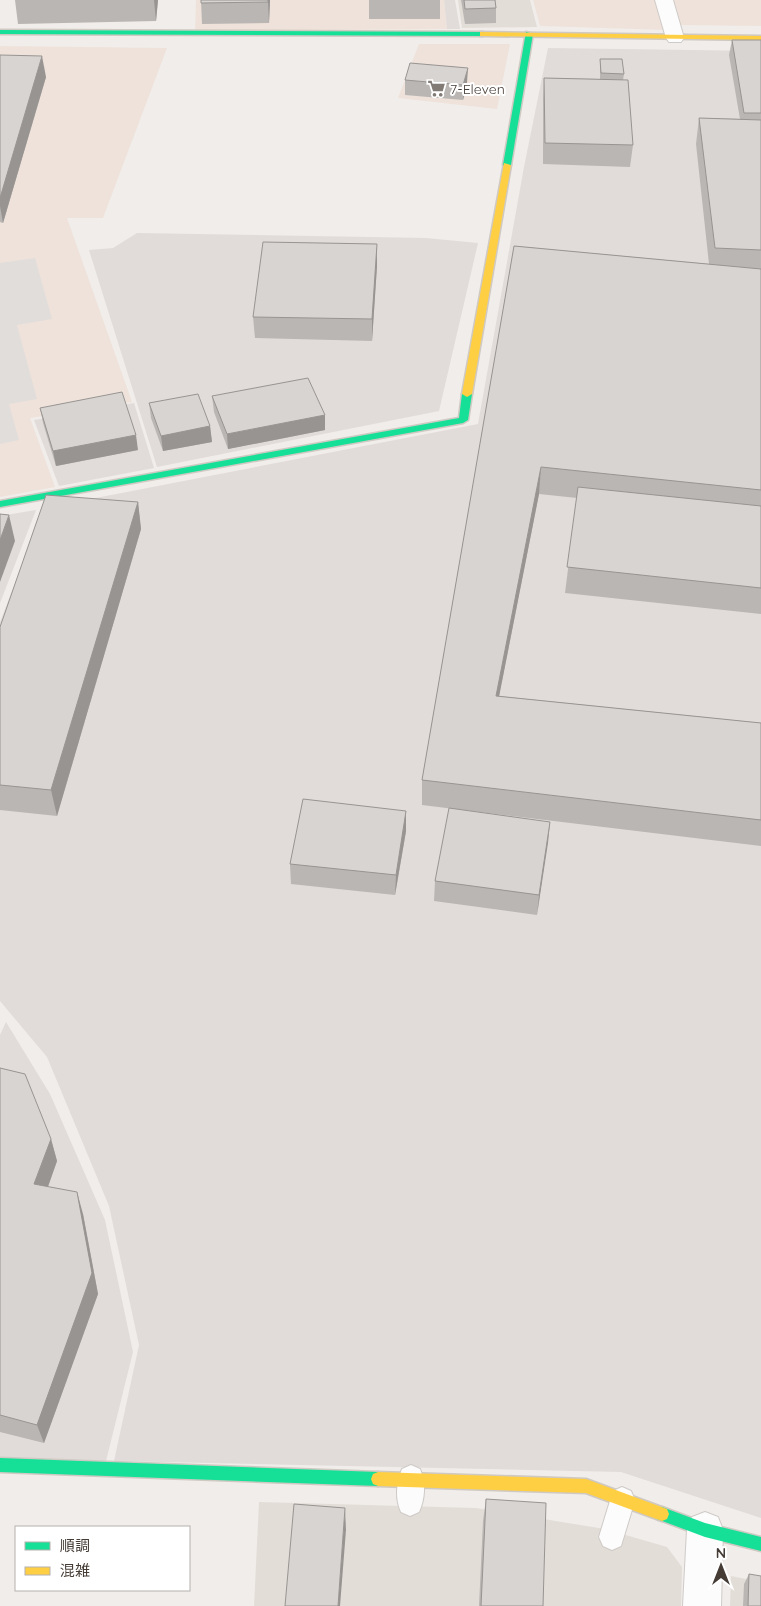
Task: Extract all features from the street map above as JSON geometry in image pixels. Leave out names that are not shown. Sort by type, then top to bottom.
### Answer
[{"type":"street","points":[[664,0],[675,38]]},
{"type":"street","points":[[0,32],[529,34],[761,38]]},
{"type":"street","points":[[0,504],[462,420],[529,34]]},
{"type":"street","points":[[0,1465],[410,1490],[586,1486],[705,1530],[761,1544]]},
{"type":"street","points":[[702,1606],[705,1530]]},
{"type":"lane","points":[[612,1537],[622,1500]]},
{"type":"shaded area","points":[[196,0],[444,0],[447,29],[195,31]]},
{"type":"shaded area","points":[[444,0],[455,0],[460,29],[447,29]]},
{"type":"shaded area","points":[[458,0],[530,0],[537,27],[462,28]]},
{"type":"shaded area","points":[[533,0],[657,0],[666,30],[540,26]]},
{"type":"shaded area","points":[[673,0],[761,0],[761,26],[680,25]]},
{"type":"shaded area","points":[[419,44],[510,44],[497,109],[398,98]]},
{"type":"shaded area","points":[[0,46],[167,48],[103,218],[67,218],[132,402],[30,418],[55,487],[0,497]]},
{"type":"shaded area","points":[[548,48],[761,51],[761,1518],[621,1472],[114,1461],[139,1345],[109,1206],[47,1057],[0,1001],[0,622],[44,508],[478,424],[524,167]]},
{"type":"shaded area","points":[[137,233],[426,238],[478,243],[439,411],[157,467],[89,250],[113,248]]},
{"type":"shaded area","points":[[35,258],[52,319],[17,325],[37,399],[9,404],[19,440],[0,444],[0,263]]},
{"type":"shaded area","points":[[134,403],[154,468],[59,486],[34,420]]},
{"type":"shaded area","points":[[36,510],[0,603],[0,516]]},
{"type":"shaded area","points":[[6,1022],[50,1094],[105,1220],[133,1352],[106,1461],[0,1459],[0,1035]]},
{"type":"shaded area","points":[[259,1502],[476,1508],[605,1529],[667,1547],[682,1567],[681,1606],[254,1606]]},
{"type":"shaded area","points":[[731,1576],[761,1582],[761,1606],[730,1606]]},
{"type":"building","points":[[201,0],[268,0],[268,2],[201,3]]},
{"type":"building","points":[[464,0],[495,0],[496,8],[465,9]]},
{"type":"building","points":[[732,40],[761,40],[761,113],[744,113]]},
{"type":"building","points":[[0,55],[42,56],[0,198]]},
{"type":"building","points":[[600,59],[622,59],[624,74],[601,73]]},
{"type":"building","points":[[410,63],[468,68],[463,85],[405,80]]},
{"type":"building","points":[[544,78],[628,80],[633,145],[545,143]]},
{"type":"building","points":[[699,118],[761,120],[761,250],[715,248]]},
{"type":"building","points":[[263,242],[377,244],[372,319],[253,317]]},
{"type":"building","points":[[514,246],[761,269],[761,490],[541,467],[496,696],[761,723],[761,820],[422,780]]},
{"type":"building","points":[[308,378],[325,415],[227,434],[212,396]]},
{"type":"building","points":[[122,392],[136,435],[53,451],[40,408]]},
{"type":"building","points":[[198,394],[210,426],[161,436],[149,403]]},
{"type":"building","points":[[578,487],[761,506],[761,588],[567,567]]},
{"type":"building","points":[[46,495],[138,502],[51,790],[0,785],[0,627]]},
{"type":"building","points":[[0,514],[9,515],[0,540]]},
{"type":"building","points":[[303,799],[406,811],[396,875],[290,864]]},
{"type":"building","points":[[449,808],[550,822],[539,895],[435,881]]},
{"type":"building","points":[[0,1068],[25,1074],[51,1139],[34,1184],[77,1192],[92,1273],[37,1425],[0,1415]]},
{"type":"building","points":[[486,1499],[546,1503],[543,1606],[481,1606]]},
{"type":"building","points":[[294,1504],[345,1508],[338,1606],[285,1606]]},
{"type":"building","points":[[749,1574],[761,1576],[761,1606],[748,1606]]},
{"type":"traffic: fast","points":[[0,32],[483,34]]},
{"type":"traffic: fast","points":[[507,165],[529,34]]},
{"type":"traffic: fast","points":[[0,504],[463,420],[467,394]]},
{"type":"traffic: fast","points":[[0,1465],[378,1479]]},
{"type":"traffic: fast","points":[[662,1514],[705,1530],[761,1544]]},
{"type":"traffic: slow","points":[[483,34],[761,38]]},
{"type":"traffic: slow","points":[[467,394],[507,165]]},
{"type":"traffic: slow","points":[[378,1479],[586,1486],[662,1514]]},
{"type":"place","name":"7-Eleven","points":[[436,89]]}]
